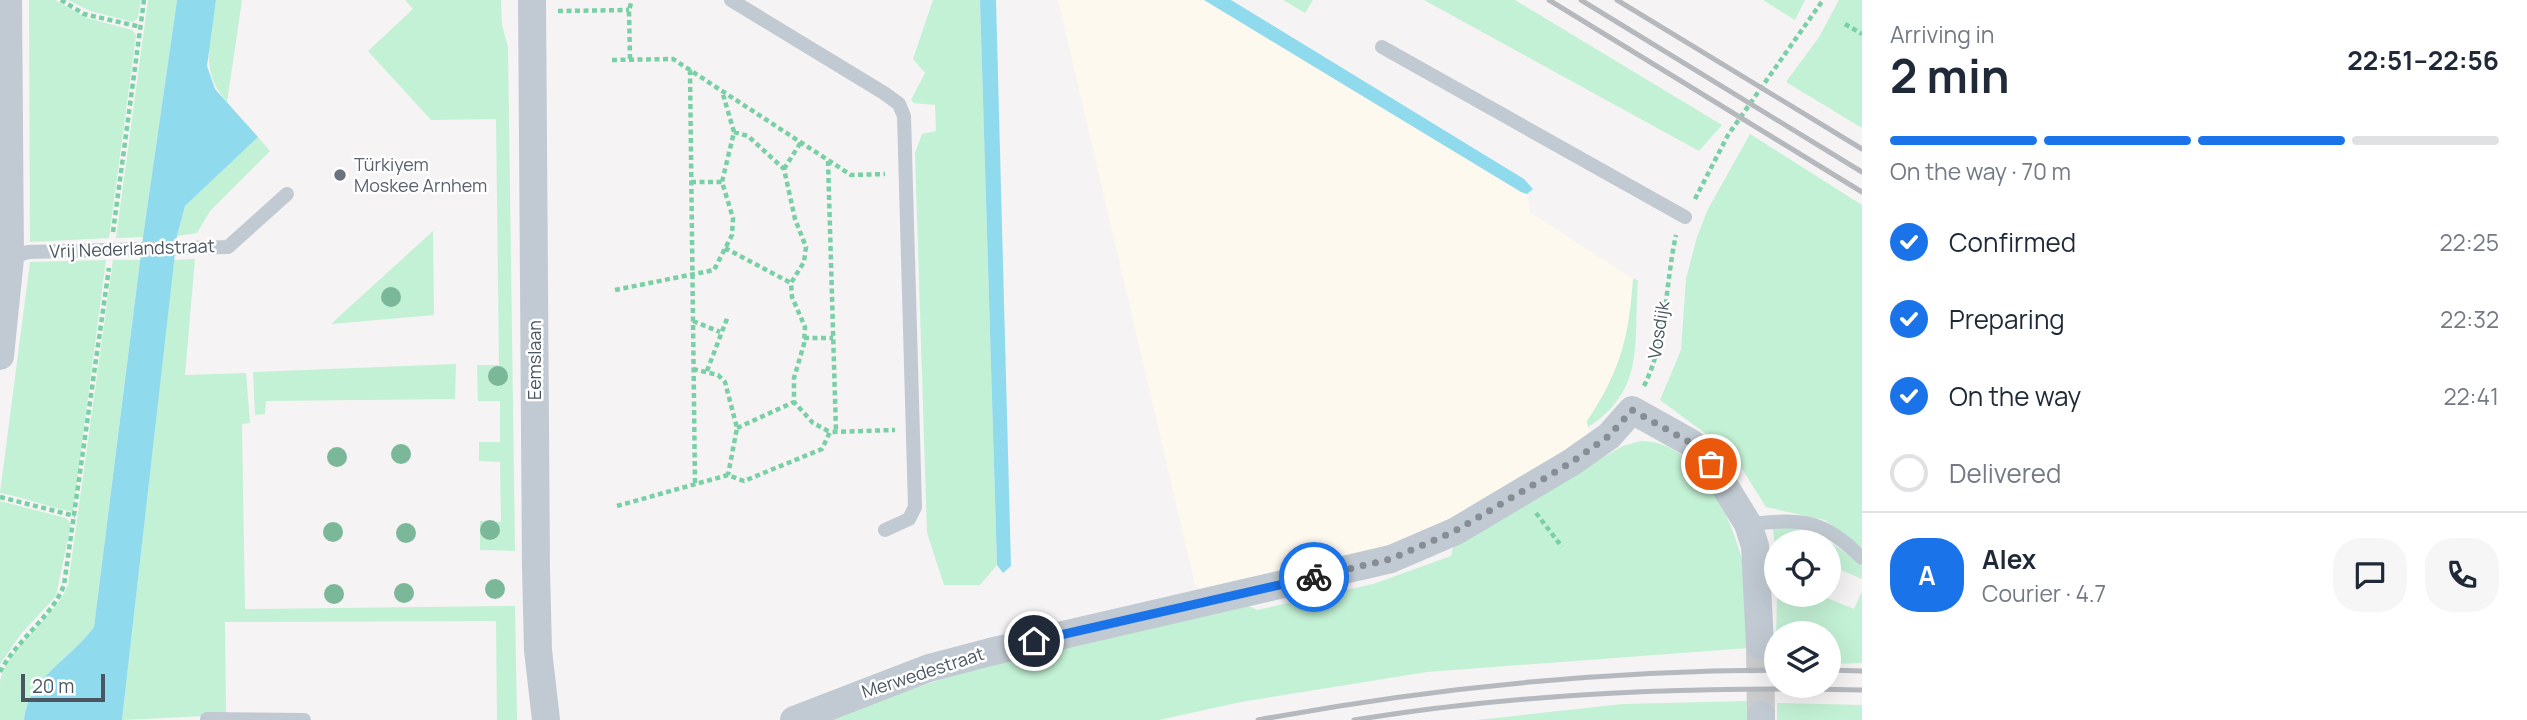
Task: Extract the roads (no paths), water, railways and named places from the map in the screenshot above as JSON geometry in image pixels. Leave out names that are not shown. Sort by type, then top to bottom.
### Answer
[{"type":"street","points":[[0,356],[5,259],[8,0]]},
{"type":"street","name":"Eemslaan","points":[[532,5],[536,569],[538,650],[546,720]]},
{"type":"street","name":"Merwedestraat","points":[[794,720],[929,668],[1391,559],[1455,531],[1521,493],[1609,436],[1632,410],[1691,443],[1711,464],[1748,524]]},
{"type":"street","points":[[1748,524],[1755,546],[1760,645]]},
{"type":"lane","points":[[731,0],[899,104],[904,116],[915,507],[909,519],[885,530]]},
{"type":"lane","points":[[1382,47],[1685,217]]},
{"type":"lane","name":"Vrij Nederlandstraat","points":[[5,259],[28,252],[229,247],[287,194]]},
{"type":"lane","points":[[1748,524],[1795,519],[1822,527],[1844,541],[1862,558]]},
{"type":"lane","points":[[207,719],[304,720]]},
{"type":"water","points":[[177,0],[216,0],[207,66],[215,89],[258,137],[185,206],[177,236],[122,720],[24,720],[33,692],[94,627],[143,237]]},
{"type":"water","points":[[980,0],[996,0],[1011,566],[1003,573],[997,565]]},
{"type":"water","points":[[1204,0],[1231,0],[1524,179],[1533,189],[1527,194],[1521,192]]},
{"type":"tunnel","points":[[1760,645],[1761,715]]},
{"type":"railway","points":[[1549,0],[1862,192]]},
{"type":"railway","points":[[1581,0],[1862,172]]},
{"type":"railway","points":[[1617,0],[1862,149]]},
{"type":"railway","points":[[1258,720],[1387,699],[1516,683],[1646,674],[1764,670]]},
{"type":"railway","points":[[1841,670],[1862,671]]},
{"type":"railway","points":[[1354,720],[1480,703],[1607,693],[1735,689],[1862,690]]},
{"type":"place","name":"Türkiyem Moskee Arnhem","points":[[340,175]]}]
